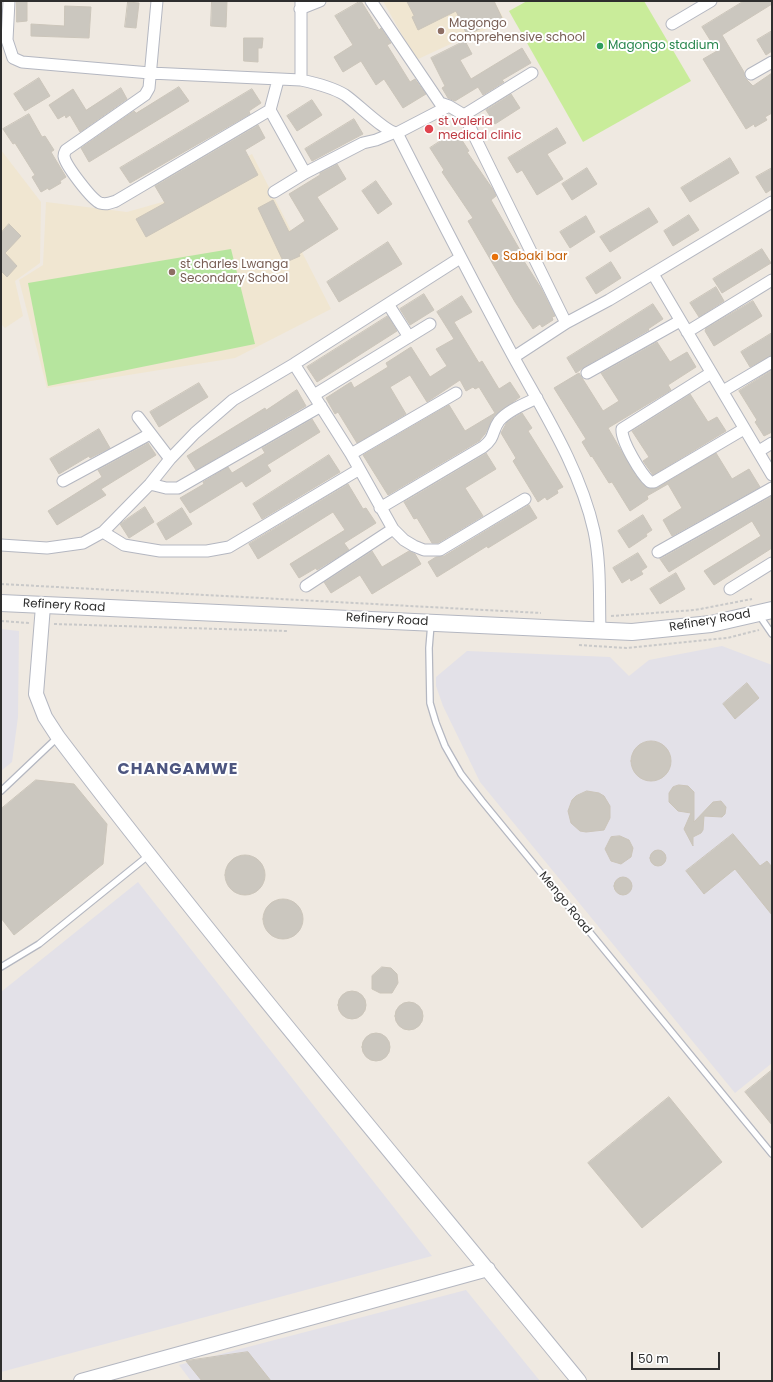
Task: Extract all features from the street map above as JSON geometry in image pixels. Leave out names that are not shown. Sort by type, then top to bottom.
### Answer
[{"type":"main road","name":"Refinery Road","points":[[1,603],[432,622],[600,623],[632,632],[711,624],[762,607]]},
{"type":"street","points":[[9,1],[7,40],[13,58],[22,62],[150,72],[278,80],[301,80],[344,94],[386,129],[395,133],[460,258],[537,398],[573,471],[586,504],[598,550],[600,623]]},
{"type":"street","points":[[157,1],[148,88],[141,99],[70,147],[65,153],[66,161],[92,198],[99,203],[107,204],[116,201],[270,110]]},
{"type":"street","points":[[301,80],[300,5],[320,1]]},
{"type":"street","points":[[371,1],[440,103],[449,106],[464,115],[566,323]]},
{"type":"street","points":[[672,24],[711,1]]},
{"type":"street","points":[[751,74],[772,62]]},
{"type":"street","points":[[464,115],[532,74]]},
{"type":"street","points":[[278,80],[270,110],[305,173]]},
{"type":"street","points":[[274,192],[305,173],[363,143],[395,133],[449,106]]},
{"type":"street","points":[[514,358],[566,323],[609,300],[772,202]]},
{"type":"street","points":[[1,545],[47,548],[83,543],[103,532],[150,484],[170,459],[199,428],[233,400],[294,364],[460,258]]},
{"type":"street","points":[[652,274],[772,475]]},
{"type":"street","points":[[687,332],[772,280]]},
{"type":"street","points":[[388,304],[409,337]]},
{"type":"street","points":[[587,373],[680,321]]},
{"type":"street","points":[[314,395],[430,324]]},
{"type":"street","points":[[723,391],[772,362]]},
{"type":"street","points":[[294,364],[351,454],[358,470],[393,529],[404,540],[414,546],[424,550],[440,550],[525,499]]},
{"type":"street","points":[[711,373],[622,429],[623,438],[641,471],[650,482],[654,482],[744,429]]},
{"type":"street","points":[[351,454],[456,393]]},
{"type":"street","points":[[380,508],[483,447],[494,436],[499,421],[515,409],[537,398]]},
{"type":"street","points":[[150,484],[166,488],[178,488],[321,406]]},
{"type":"street","points":[[138,417],[170,459]]},
{"type":"street","points":[[63,481],[150,434]]},
{"type":"street","points":[[759,451],[772,443]]},
{"type":"street","points":[[103,532],[124,545],[160,551],[207,551],[229,546],[358,470]]},
{"type":"street","points":[[658,552],[772,488]]},
{"type":"street","points":[[306,586],[393,529]]},
{"type":"street","points":[[730,589],[772,563]]},
{"type":"street","points":[[43,606],[36,694],[44,717],[149,855],[377,1137],[488,1269],[579,1381]]},
{"type":"street","points":[[82,1381],[488,1269]]},
{"type":"lane","points":[[762,607],[772,634]]},
{"type":"lane","name":"Mengo Road","points":[[432,622],[429,637],[430,703],[445,746],[462,774],[482,801],[772,1154]]},
{"type":"lane","points":[[1,790],[58,737]]},
{"type":"lane","points":[[1,966],[39,944],[149,855]]},
{"type":"path","points":[[1,584],[545,613]]},
{"type":"path","points":[[600,623],[695,610],[762,607]]},
{"type":"shaded area","name":"Magongo comprehensive school","points":[[383,1],[494,1],[506,22],[457,41],[416,60]]},
{"type":"shaded area","points":[[1,150],[41,202],[40,263],[15,281],[23,316],[5,328],[1,324]]},
{"type":"shaded area","name":"st charles Lwanga Secondary School","points":[[252,154],[331,309],[235,358],[47,388],[19,280],[43,265],[46,202],[127,212],[166,201]]},
{"type":"shaded area","points":[[1,629],[19,631],[18,717],[12,762],[1,771]]},
{"type":"shaded area","points":[[722,646],[772,665],[772,1063],[735,1093],[480,782],[443,706],[436,686],[436,677],[467,651],[610,657],[629,676],[649,660]]},
{"type":"shaded area","points":[[138,882],[432,1256],[1,1372],[1,992]]},
{"type":"shaded area","points":[[466,1290],[540,1381],[191,1381],[179,1365]]},
{"type":"green space","name":"Magongo stadium","points":[[527,1],[644,1],[691,81],[583,142],[509,11]]},
{"type":"green space","points":[[231,249],[255,344],[48,386],[28,283]]},
{"type":"building","points":[[17,1],[27,1],[27,21],[17,22]]},
{"type":"building","points":[[212,1],[227,1],[226,27],[211,26]]},
{"type":"building","points":[[361,1],[379,30],[381,28],[391,43],[387,45],[410,82],[415,79],[426,94],[403,108],[384,79],[376,85],[361,61],[343,72],[334,57],[353,45],[335,16]]},
{"type":"building","points":[[407,1],[494,1],[502,18],[467,35],[456,11],[418,30],[412,17],[414,16]]},
{"type":"building","points":[[744,1],[772,1],[772,4],[722,35],[744,72],[745,78],[753,86],[772,73],[772,113],[765,117],[767,120],[755,127],[754,124],[746,129],[703,59],[717,51],[702,27]]},
{"type":"building","points":[[128,2],[139,3],[136,28],[125,27]]},
{"type":"building","points":[[65,6],[91,7],[89,38],[31,36],[31,24],[64,26]]},
{"type":"building","points":[[772,31],[772,51],[766,55],[757,40]]},
{"type":"building","points":[[244,38],[263,38],[262,48],[258,48],[258,62],[244,61]]},
{"type":"building","points":[[465,41],[472,54],[460,60],[471,79],[522,48],[531,63],[502,80],[504,82],[483,95],[478,87],[455,101],[448,98],[442,88],[445,86],[431,58]]},
{"type":"building","points":[[39,78],[50,96],[25,111],[14,94]]},
{"type":"building","points":[[179,87],[189,101],[89,162],[81,148],[134,111],[136,113]]},
{"type":"building","points":[[121,88],[127,99],[80,132],[70,115],[66,118],[65,115],[58,119],[49,105],[73,89],[86,110]]},
{"type":"building","points":[[252,89],[261,103],[249,111],[250,114],[130,183],[120,168]]},
{"type":"building","points":[[511,94],[520,108],[495,124],[486,110]]},
{"type":"building","points":[[312,100],[322,115],[297,131],[287,116]]},
{"type":"building","points":[[29,114],[42,137],[45,136],[54,150],[51,152],[66,177],[60,181],[61,183],[49,190],[48,188],[41,192],[32,177],[35,175],[15,143],[13,144],[3,129]]},
{"type":"building","points":[[354,119],[363,134],[312,161],[305,149]]},
{"type":"building","points":[[258,125],[265,138],[245,150],[258,175],[146,237],[136,219],[165,203],[155,186]]},
{"type":"building","points":[[557,128],[566,143],[547,154],[563,179],[537,195],[522,170],[517,173],[508,158]]},
{"type":"building","points":[[456,131],[469,151],[467,152],[494,191],[496,196],[491,200],[524,257],[522,258],[541,288],[555,316],[552,317],[553,320],[542,327],[540,324],[533,329],[515,302],[468,221],[473,218],[442,172],[444,170],[430,148]]},
{"type":"building","points":[[730,158],[739,173],[690,202],[681,188]]},
{"type":"building","points":[[337,164],[346,179],[317,197],[338,229],[299,254],[300,256],[284,263],[258,208],[273,200],[289,232],[305,221],[289,194],[320,175],[320,173]]},
{"type":"building","points":[[587,168],[597,184],[572,200],[562,184]]},
{"type":"building","points":[[772,168],[772,189],[766,193],[756,177]]},
{"type":"building","points":[[376,181],[392,204],[378,214],[362,191]]},
{"type":"building","points":[[649,208],[658,222],[610,252],[600,237]]},
{"type":"building","points":[[689,215],[699,230],[673,246],[664,231]]},
{"type":"building","points":[[586,216],[595,232],[570,248],[560,232]]},
{"type":"building","points":[[9,224],[21,236],[5,253],[17,266],[7,277],[1,271],[1,233]]},
{"type":"building","points":[[388,242],[402,264],[339,302],[327,282]]},
{"type":"building","points":[[762,249],[771,263],[722,293],[713,279]]},
{"type":"building","points":[[611,262],[621,278],[596,294],[586,278]]},
{"type":"building","points":[[716,287],[724,301],[699,317],[690,303]]},
{"type":"building","points":[[424,294],[434,310],[410,325],[400,309]]},
{"type":"building","points":[[462,296],[472,312],[454,322],[479,363],[482,361],[499,389],[510,382],[520,397],[494,416],[485,434],[479,441],[388,495],[363,455],[449,405],[465,431],[495,413],[479,387],[475,389],[473,387],[466,391],[460,380],[427,402],[410,375],[390,387],[406,414],[357,443],[338,412],[335,414],[326,398],[351,382],[354,388],[388,367],[386,363],[411,347],[430,377],[447,366],[436,349],[454,339],[437,312]]},
{"type":"building","points":[[753,301],[762,316],[714,346],[705,331],[706,328]]},
{"type":"building","points":[[653,304],[663,319],[648,329],[649,330],[576,373],[567,358]]},
{"type":"building","points":[[388,316],[397,331],[317,382],[307,367]]},
{"type":"building","points":[[772,333],[772,355],[750,367],[741,352]]},
{"type":"building","points":[[657,342],[670,362],[687,352],[696,367],[668,385],[671,390],[608,428],[636,476],[647,488],[657,488],[716,453],[732,479],[749,469],[760,487],[672,536],[663,520],[682,508],[668,484],[647,496],[648,499],[630,511],[612,482],[609,483],[592,456],[591,457],[582,442],[586,439],[554,388],[579,373],[603,411],[619,401],[601,373]]},
{"type":"building","points":[[772,370],[772,432],[764,436],[755,422],[757,420],[739,391]]},
{"type":"building","points":[[199,383],[208,397],[159,427],[150,412]]},
{"type":"building","points":[[297,390],[306,406],[196,470],[187,456],[265,408],[266,410]]},
{"type":"building","points":[[690,394],[708,422],[717,417],[726,431],[653,475],[643,461],[649,457],[632,431]]},
{"type":"building","points":[[522,413],[532,428],[528,431],[563,487],[557,490],[558,493],[547,500],[545,497],[538,502],[513,461],[516,458],[501,433],[507,422]]},
{"type":"building","points":[[312,419],[320,432],[267,465],[271,471],[246,487],[242,481],[190,513],[180,498],[204,484],[203,482],[228,467],[232,473],[265,453],[262,448]]},
{"type":"building","points":[[99,429],[110,448],[90,458],[89,456],[59,474],[50,459]]},
{"type":"building","points":[[148,443],[156,455],[101,489],[106,495],[57,525],[48,511],[102,477],[98,470]]},
{"type":"building","points":[[486,453],[496,469],[465,488],[483,516],[438,543],[432,543],[417,518],[414,519],[404,502]]},
{"type":"building","points":[[329,455],[340,472],[262,519],[253,504]]},
{"type":"building","points":[[348,484],[363,509],[366,508],[376,523],[344,543],[349,550],[317,570],[316,568],[299,578],[290,564],[345,530],[333,512],[258,559],[249,544]]},
{"type":"building","points":[[772,496],[772,548],[714,585],[704,571],[761,536],[752,521],[669,572],[660,559]]},
{"type":"building","points":[[529,505],[537,518],[488,548],[487,546],[437,577],[428,562],[436,557],[444,556]]},
{"type":"building","points":[[145,507],[154,522],[129,538],[120,524]]},
{"type":"building","points":[[182,508],[192,524],[166,540],[157,524]]},
{"type":"building","points":[[643,515],[652,530],[646,534],[647,536],[629,548],[618,531]]},
{"type":"building","points":[[372,551],[382,567],[409,551],[415,554],[421,564],[372,594],[360,575],[331,593],[324,582]]},
{"type":"building","points":[[638,553],[647,567],[641,571],[643,574],[631,581],[630,578],[622,583],[613,568]]},
{"type":"building","points":[[676,573],[685,589],[660,604],[650,589]]},
{"type":"building","points":[[747,683],[759,698],[735,719],[723,704]]},
{"type":"building","points":[[651,741],[659,743],[665,747],[669,753],[671,761],[669,769],[665,775],[659,779],[651,781],[643,779],[637,775],[633,769],[631,761],[633,753],[637,747],[643,743]]},
{"type":"building","points":[[36,780],[74,784],[107,824],[103,864],[14,935],[1,918],[1,809]]},
{"type":"building","points":[[679,785],[688,786],[694,792],[694,822],[713,802],[721,801],[726,807],[725,814],[722,817],[704,816],[703,830],[701,833],[693,837],[693,846],[684,829],[691,813],[678,811],[669,802],[669,793],[673,787]]},
{"type":"building","points":[[587,791],[599,793],[604,796],[610,806],[610,818],[604,830],[586,832],[580,831],[571,823],[568,811],[572,800],[576,796]]},
{"type":"building","points":[[733,834],[760,866],[767,861],[772,867],[772,915],[735,869],[704,894],[686,871]]},
{"type":"building","points":[[620,836],[629,840],[633,848],[631,857],[621,864],[611,861],[605,849],[611,837]]},
{"type":"building","points":[[655,850],[661,850],[666,855],[664,864],[661,866],[655,866],[650,861],[650,855]]},
{"type":"building","points":[[245,855],[253,857],[259,861],[263,867],[265,875],[263,883],[259,889],[253,893],[245,895],[237,893],[231,889],[227,883],[225,875],[227,867],[231,861],[237,857]]},
{"type":"building","points":[[623,877],[629,880],[632,886],[629,892],[623,895],[617,892],[614,886],[617,880]]},
{"type":"building","points":[[283,899],[291,901],[297,905],[301,911],[303,919],[301,927],[297,933],[291,937],[283,939],[275,937],[269,933],[265,927],[263,919],[265,911],[269,905],[275,901]]},
{"type":"building","points":[[382,967],[391,968],[397,974],[398,983],[392,993],[380,993],[372,989],[372,976]]},
{"type":"building","points":[[352,991],[362,995],[366,1005],[362,1015],[352,1019],[342,1015],[338,1005],[342,995]]},
{"type":"building","points":[[409,1002],[419,1006],[423,1016],[419,1026],[409,1030],[399,1026],[395,1016],[399,1006]]},
{"type":"building","points":[[376,1033],[386,1037],[390,1047],[386,1057],[376,1061],[366,1057],[362,1047],[366,1037]]},
{"type":"building","points":[[772,1070],[772,1125],[745,1092]]},
{"type":"building","points":[[669,1097],[722,1162],[642,1228],[588,1163]]},
{"type":"building","points":[[248,1352],[271,1381],[202,1381],[186,1361]]},
{"type":"place","name":"Magongo comprehensive school","points":[[441,31]]},
{"type":"place","name":"Magongo stadium","points":[[600,46]]},
{"type":"place","name":"st valeria medical clinic","points":[[429,129]]},
{"type":"place","name":"Sabaki bar","points":[[495,257]]},
{"type":"place","name":"st charles Lwanga Secondary School","points":[[172,272]]},
{"type":"district","name":"CHANGAMWE","points":[[178,770]]}]
